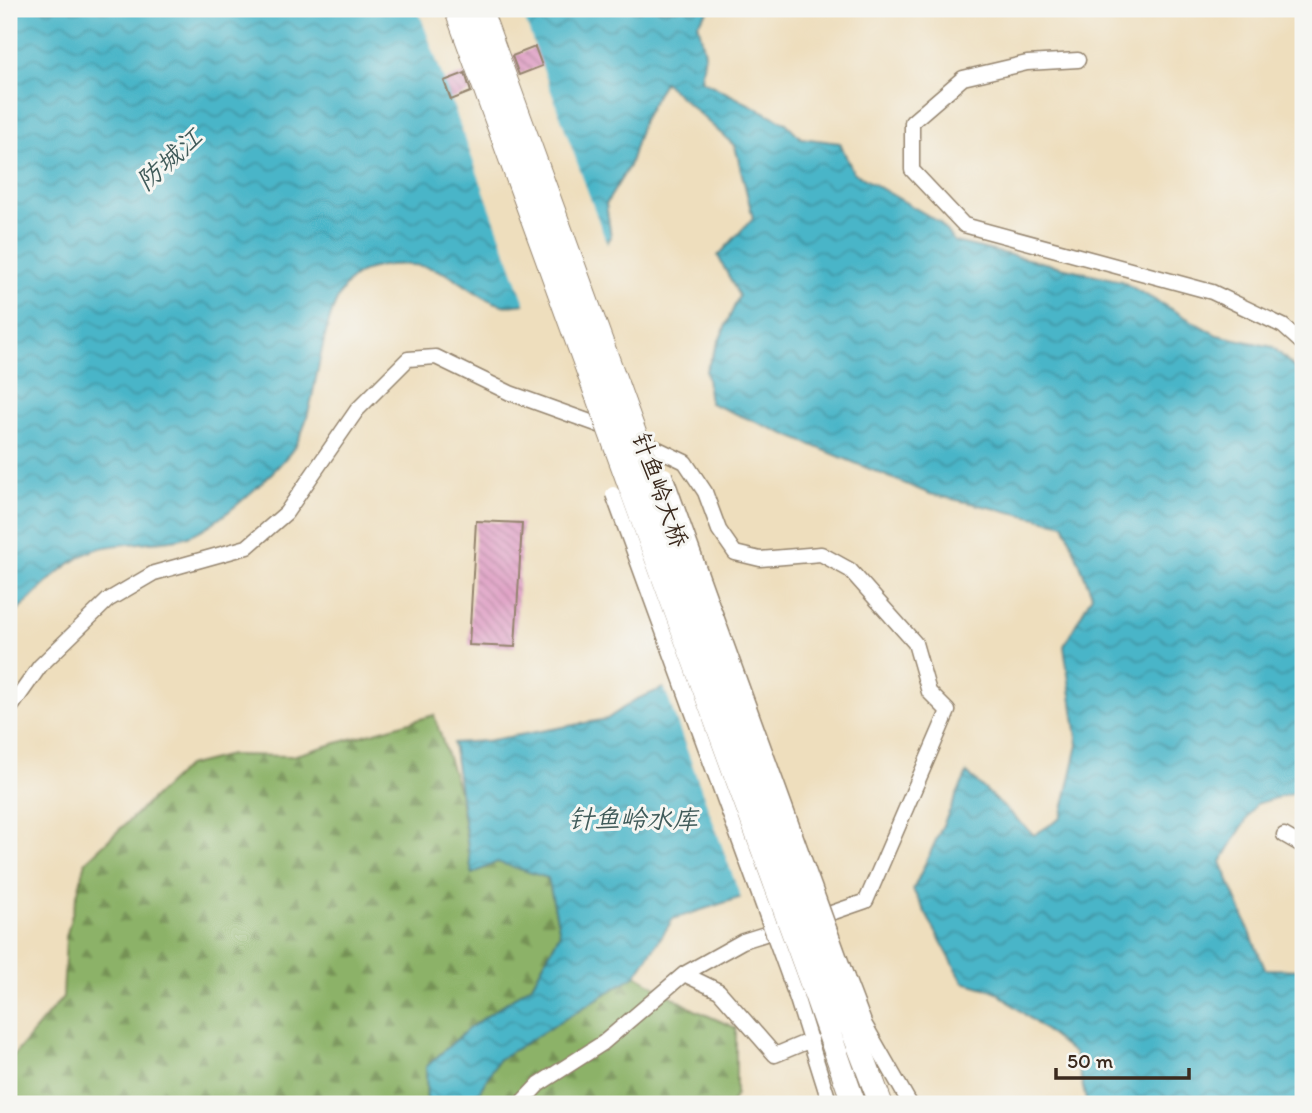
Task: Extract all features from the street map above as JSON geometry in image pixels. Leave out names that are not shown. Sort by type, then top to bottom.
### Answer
[{"type":"main road","name":"针鱼岭大桥","points":[[456,9],[823,986]]},
{"type":"main road","name":"针鱼岭大桥","points":[[480,9],[823,986]]},
{"type":"main road","points":[[823,986],[854,1104]]},
{"type":"main road","points":[[823,986],[881,1104]]},
{"type":"street","points":[[1078,60],[1027,63],[962,78],[912,122],[912,170],[964,225],[1212,292],[1283,327],[1303,344]]},
{"type":"street","points":[[9,710],[40,666],[107,600],[154,573],[247,547],[286,513],[357,410],[408,359],[436,356],[510,393],[654,445],[685,462],[705,492],[719,530],[735,553],[760,559],[821,554],[850,570],[915,643],[929,692],[948,711],[866,901],[743,941],[684,974],[603,1042],[539,1084],[520,1104]]},
{"type":"street","points":[[665,475],[823,986],[811,1040],[830,1104]]},
{"type":"street","points":[[613,494],[823,986],[865,1025],[910,1104]]},
{"type":"street","points":[[1284,835],[1303,846]]},
{"type":"street","points":[[684,974],[719,991],[775,1055],[811,1040]]},
{"type":"green space","points":[[434,715],[459,791],[472,874],[497,861],[548,878],[560,933],[532,985],[468,1029],[426,1067],[427,1104],[11,1104],[9,1061],[63,997],[66,937],[86,861],[187,766],[230,755],[292,756]]},
{"type":"green space","points":[[636,975],[695,1010],[736,1028],[736,1094],[731,1104],[472,1104],[498,1060]]},
{"type":"water","name":"防城江","points":[[9,9],[710,9],[698,23],[705,53],[701,80],[786,123],[801,138],[840,143],[853,172],[939,222],[955,242],[1121,281],[1217,335],[1273,347],[1303,376],[1303,790],[1256,804],[1221,862],[1265,969],[1303,970],[1303,1104],[1087,1104],[1075,1054],[995,991],[963,982],[913,890],[967,773],[1034,835],[1061,818],[1078,745],[1064,646],[1092,595],[1064,524],[930,494],[710,403],[706,370],[739,296],[718,256],[753,218],[735,146],[664,82],[643,120],[629,166],[606,204],[611,237],[570,294],[509,306],[487,299],[447,274],[427,267],[380,266],[360,273],[345,286],[334,306],[301,435],[290,453],[268,477],[223,516],[192,535],[89,552],[56,574],[9,620]]},
{"type":"water","name":"针鱼岭水库","points":[[690,677],[770,888],[673,919],[636,975],[498,1060],[472,1104],[427,1104],[426,1067],[468,1029],[532,985],[560,933],[548,878],[497,862],[472,874],[453,743],[486,741],[607,719],[635,700]]},
{"type":"pier","points":[[418,9],[521,9],[608,247],[572,297],[526,306]]},
{"type":"pier","points":[[689,673],[772,892],[742,901],[663,684]]},
{"type":"building","points":[[535,47],[542,66],[519,75],[512,56]]},
{"type":"building","points":[[465,73],[471,92],[451,100],[444,81]]},
{"type":"building","points":[[476,521],[522,523],[515,647],[469,645]]}]
